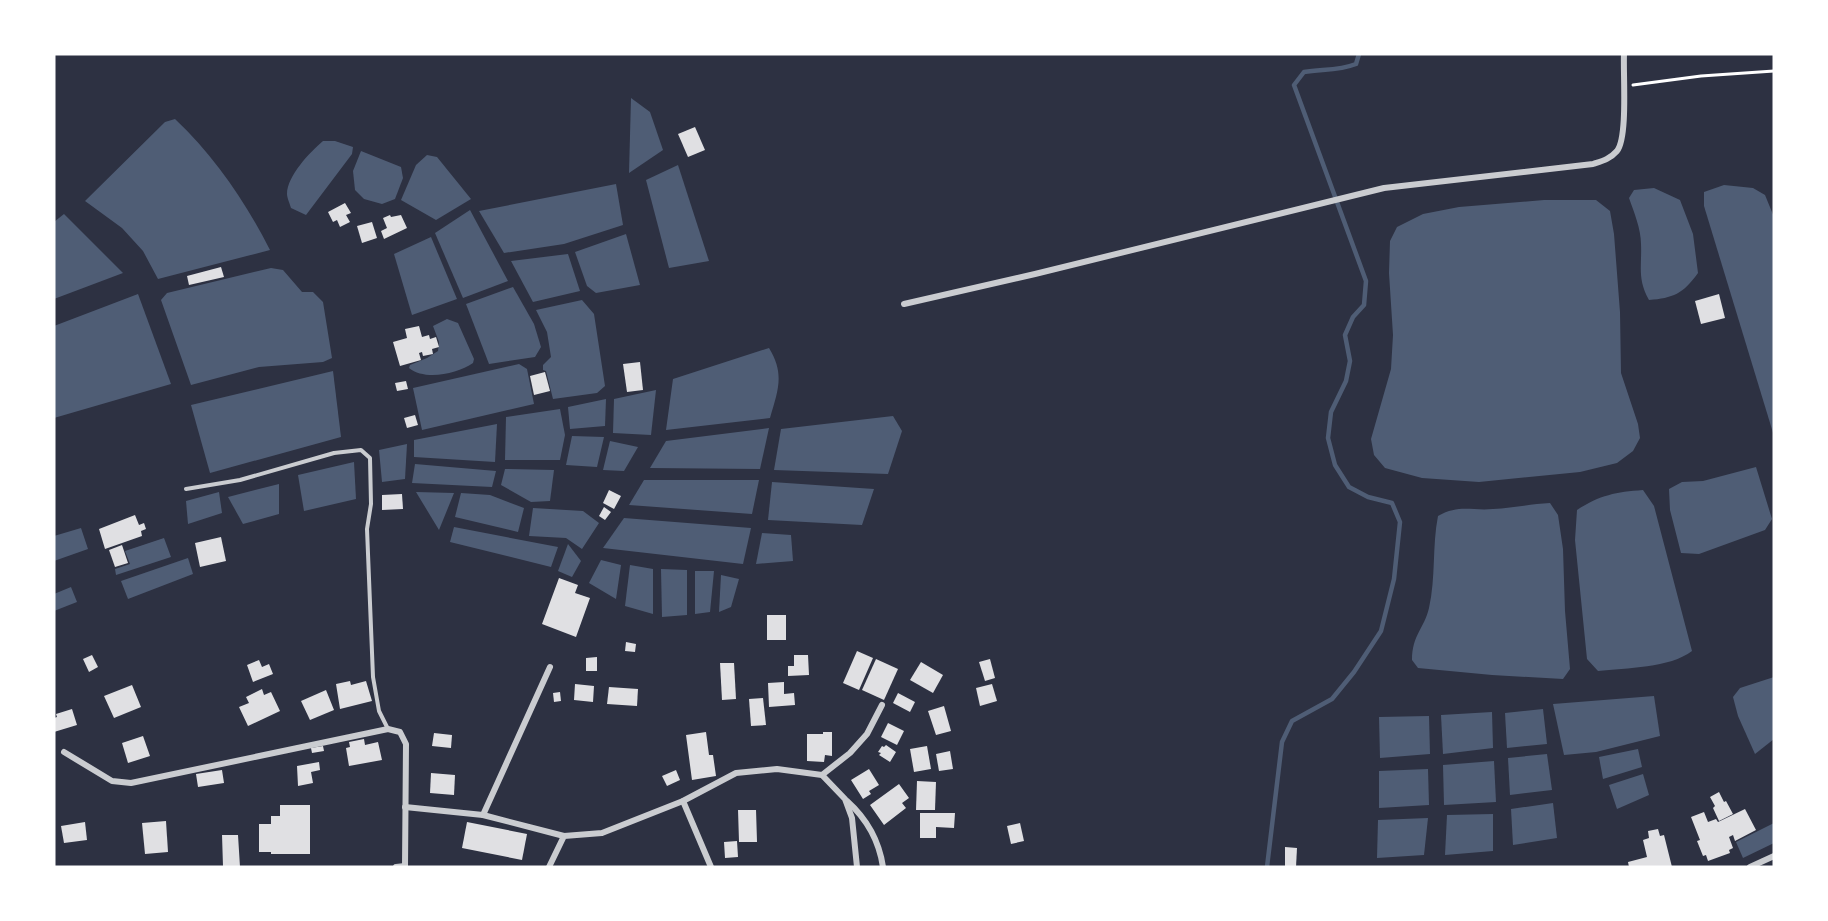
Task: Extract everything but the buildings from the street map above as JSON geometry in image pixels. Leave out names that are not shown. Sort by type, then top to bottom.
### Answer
[{"type":"street","points":[[904,304],[1046,272],[1384,188],[1593,164],[1608,159],[1618,149],[1623,134],[1624,54]]},
{"type":"street","points":[[483,815],[550,666]]},
{"type":"street","points":[[822,775],[850,753],[867,734],[882,705]]},
{"type":"street","points":[[64,752],[112,781],[131,783],[388,729],[400,732],[406,744],[405,866],[396,867]]},
{"type":"street","points":[[405,807],[483,815],[564,836],[602,833],[683,801],[736,773],[777,769],[822,775],[861,814],[874,833],[883,867]]},
{"type":"street","points":[[846,799],[852,818],[857,867]]},
{"type":"street","points":[[683,801],[711,867]]},
{"type":"street","points":[[549,867],[564,836]]},
{"type":"street","points":[[1750,867],[1774,856]]},
{"type":"lane","points":[[186,489],[240,480],[334,453],[361,450],[370,458],[371,504],[367,529],[373,677],[379,711],[388,729]]},
{"type":"path","points":[[1623,86],[1701,76],[1774,71]]},
{"type":"water","points":[[631,98],[650,112],[663,150],[629,173]]},
{"type":"water","points":[[175,119],[228,180],[270,250],[158,279],[143,251],[122,228],[85,201],[165,122]]},
{"type":"water","points":[[323,141],[335,141],[353,147],[352,154],[306,215],[291,208],[287,196],[288,187],[300,165]]},
{"type":"water","points":[[361,151],[401,167],[403,178],[395,199],[382,204],[364,199],[355,190],[353,171]]},
{"type":"water","points":[[427,155],[437,157],[471,199],[436,220],[401,200],[416,165]]},
{"type":"water","points":[[678,165],[709,261],[669,268],[646,180]]},
{"type":"water","points":[[616,184],[623,225],[564,244],[504,253],[479,211]]},
{"type":"water","points":[[1724,185],[1753,188],[1765,195],[1774,217],[1774,436],[1704,206],[1704,192]]},
{"type":"water","points":[[1654,188],[1680,200],[1693,234],[1698,273],[1677,294],[1649,300],[1641,279],[1640,232],[1629,198],[1634,190]]},
{"type":"water","points":[[1544,200],[1596,200],[1610,211],[1620,312],[1621,373],[1638,424],[1640,438],[1633,451],[1617,463],[1580,472],[1479,482],[1422,478],[1385,468],[1374,455],[1371,439],[1391,369],[1393,335],[1389,273],[1390,241],[1397,227],[1423,214],[1459,207]]},
{"type":"water","points":[[470,210],[508,281],[463,298],[435,233]]},
{"type":"water","points":[[64,214],[123,273],[54,299],[54,222]]},
{"type":"water","points":[[626,234],[640,285],[596,293],[587,286],[575,252]]},
{"type":"water","points":[[431,237],[457,299],[412,315],[394,254]]},
{"type":"water","points":[[568,254],[580,291],[533,302],[511,261]]},
{"type":"water","points":[[271,268],[283,270],[302,292],[313,292],[323,302],[332,358],[323,362],[259,367],[191,385],[161,300],[167,293]]},
{"type":"water","points":[[513,287],[534,324],[541,347],[535,357],[489,364],[466,304]]},
{"type":"water","points":[[138,294],[171,384],[54,418],[54,326]]},
{"type":"water","points":[[582,300],[594,314],[605,386],[597,393],[553,399],[546,371],[543,370],[543,365],[551,357],[547,332],[536,310]]},
{"type":"water","points":[[447,319],[458,323],[474,359],[473,363],[450,373],[432,375],[409,368],[410,365],[438,351],[439,342],[433,326]]},
{"type":"water","points":[[769,348],[778,374],[777,390],[770,418],[666,430],[673,379]]},
{"type":"water","points":[[519,364],[527,369],[534,404],[422,430],[413,388]]},
{"type":"water","points":[[333,371],[341,437],[210,473],[191,405]]},
{"type":"water","points":[[656,390],[651,435],[613,433],[614,399]]},
{"type":"water","points":[[606,399],[605,426],[570,429],[568,407]]},
{"type":"water","points":[[560,409],[565,435],[560,460],[505,460],[506,417]]},
{"type":"water","points":[[893,416],[902,431],[888,474],[774,470],[781,429]]},
{"type":"water","points":[[497,424],[495,462],[414,457],[414,440]]},
{"type":"water","points":[[769,428],[760,469],[650,468],[666,441]]},
{"type":"water","points":[[572,436],[604,437],[597,467],[566,465]]},
{"type":"water","points":[[610,441],[638,447],[624,471],[603,470]]},
{"type":"water","points":[[407,444],[405,479],[382,482],[379,450]]},
{"type":"water","points":[[354,462],[356,499],[304,511],[298,475]]},
{"type":"water","points":[[415,464],[496,471],[492,487],[412,483]]},
{"type":"water","points":[[1756,467],[1772,519],[1765,530],[1699,554],[1681,553],[1670,510],[1669,489],[1682,482],[1703,481]]},
{"type":"water","points":[[505,469],[554,470],[550,501],[531,502],[501,485]]},
{"type":"water","points":[[644,480],[759,480],[752,514],[629,505]]},
{"type":"water","points":[[772,482],[874,489],[862,525],[768,520]]},
{"type":"water","points":[[279,484],[279,514],[243,524],[228,497]]},
{"type":"water","points":[[1643,490],[1654,506],[1692,651],[1683,657],[1660,664],[1598,671],[1587,659],[1575,540],[1577,510],[1608,495]]},
{"type":"water","points":[[219,492],[222,513],[188,524],[186,501]]},
{"type":"water","points":[[416,492],[454,493],[439,530]]},
{"type":"water","points":[[461,493],[490,495],[524,508],[518,532],[455,517]]},
{"type":"water","points":[[1550,503],[1558,515],[1563,549],[1570,669],[1563,679],[1418,668],[1412,660],[1413,651],[1429,608],[1438,516],[1459,509],[1493,509]]},
{"type":"water","points":[[533,508],[583,511],[599,523],[582,549],[566,538],[529,536]]},
{"type":"water","points":[[624,518],[751,528],[743,564],[603,548]]},
{"type":"water","points":[[454,527],[558,547],[551,567],[450,542]]},
{"type":"water","points":[[81,528],[88,549],[54,561],[54,536]]},
{"type":"water","points":[[762,533],[791,535],[793,561],[756,564]]},
{"type":"water","points":[[164,538],[171,557],[116,575],[115,569],[130,564],[125,551]]},
{"type":"water","points":[[568,544],[581,561],[572,577],[558,571]]},
{"type":"water","points":[[188,558],[193,574],[128,599],[121,581]]},
{"type":"water","points":[[601,560],[621,565],[616,599],[589,583]]},
{"type":"water","points":[[630,565],[653,569],[653,614],[625,606]]},
{"type":"water","points":[[661,569],[687,570],[687,615],[662,617]]},
{"type":"water","points":[[695,571],[714,571],[710,612],[695,614]]},
{"type":"water","points":[[721,575],[739,579],[731,607],[719,612]]},
{"type":"water","points":[[71,587],[77,602],[54,611],[54,594]]},
{"type":"water","points":[[1774,677],[1774,739],[1755,754],[1738,716],[1733,697],[1740,688]]},
{"type":"water","points":[[1654,696],[1660,736],[1596,752],[1564,755],[1553,704]]},
{"type":"water","points":[[1543,709],[1547,744],[1507,748],[1505,713]]},
{"type":"water","points":[[1492,712],[1493,748],[1443,754],[1441,715]]},
{"type":"water","points":[[1429,716],[1430,754],[1380,758],[1379,717]]},
{"type":"water","points":[[1638,749],[1642,767],[1603,779],[1599,757]]},
{"type":"water","points":[[1547,754],[1552,790],[1510,795],[1508,758]]},
{"type":"water","points":[[1494,761],[1496,802],[1444,805],[1443,765]]},
{"type":"water","points":[[1428,769],[1429,805],[1379,808],[1379,771]]},
{"type":"water","points":[[1643,774],[1649,795],[1617,809],[1609,785]]},
{"type":"water","points":[[1553,803],[1557,838],[1513,845],[1511,809]]},
{"type":"water","points":[[1493,814],[1493,851],[1445,855],[1447,815]]},
{"type":"water","points":[[1428,818],[1424,855],[1377,858],[1378,820]]},
{"type":"water","points":[[1774,823],[1774,843],[1743,858],[1736,842]]},
{"type":"waterway","points":[[1267,867],[1282,742],[1292,721],[1332,699],[1354,672],[1381,631],[1394,579],[1400,522],[1392,503],[1368,497],[1349,487],[1335,465],[1328,438],[1331,412],[1346,381],[1350,361],[1345,335],[1353,317],[1364,305],[1366,281],[1294,85],[1304,72],[1337,69],[1356,64],[1359,54]]}]
